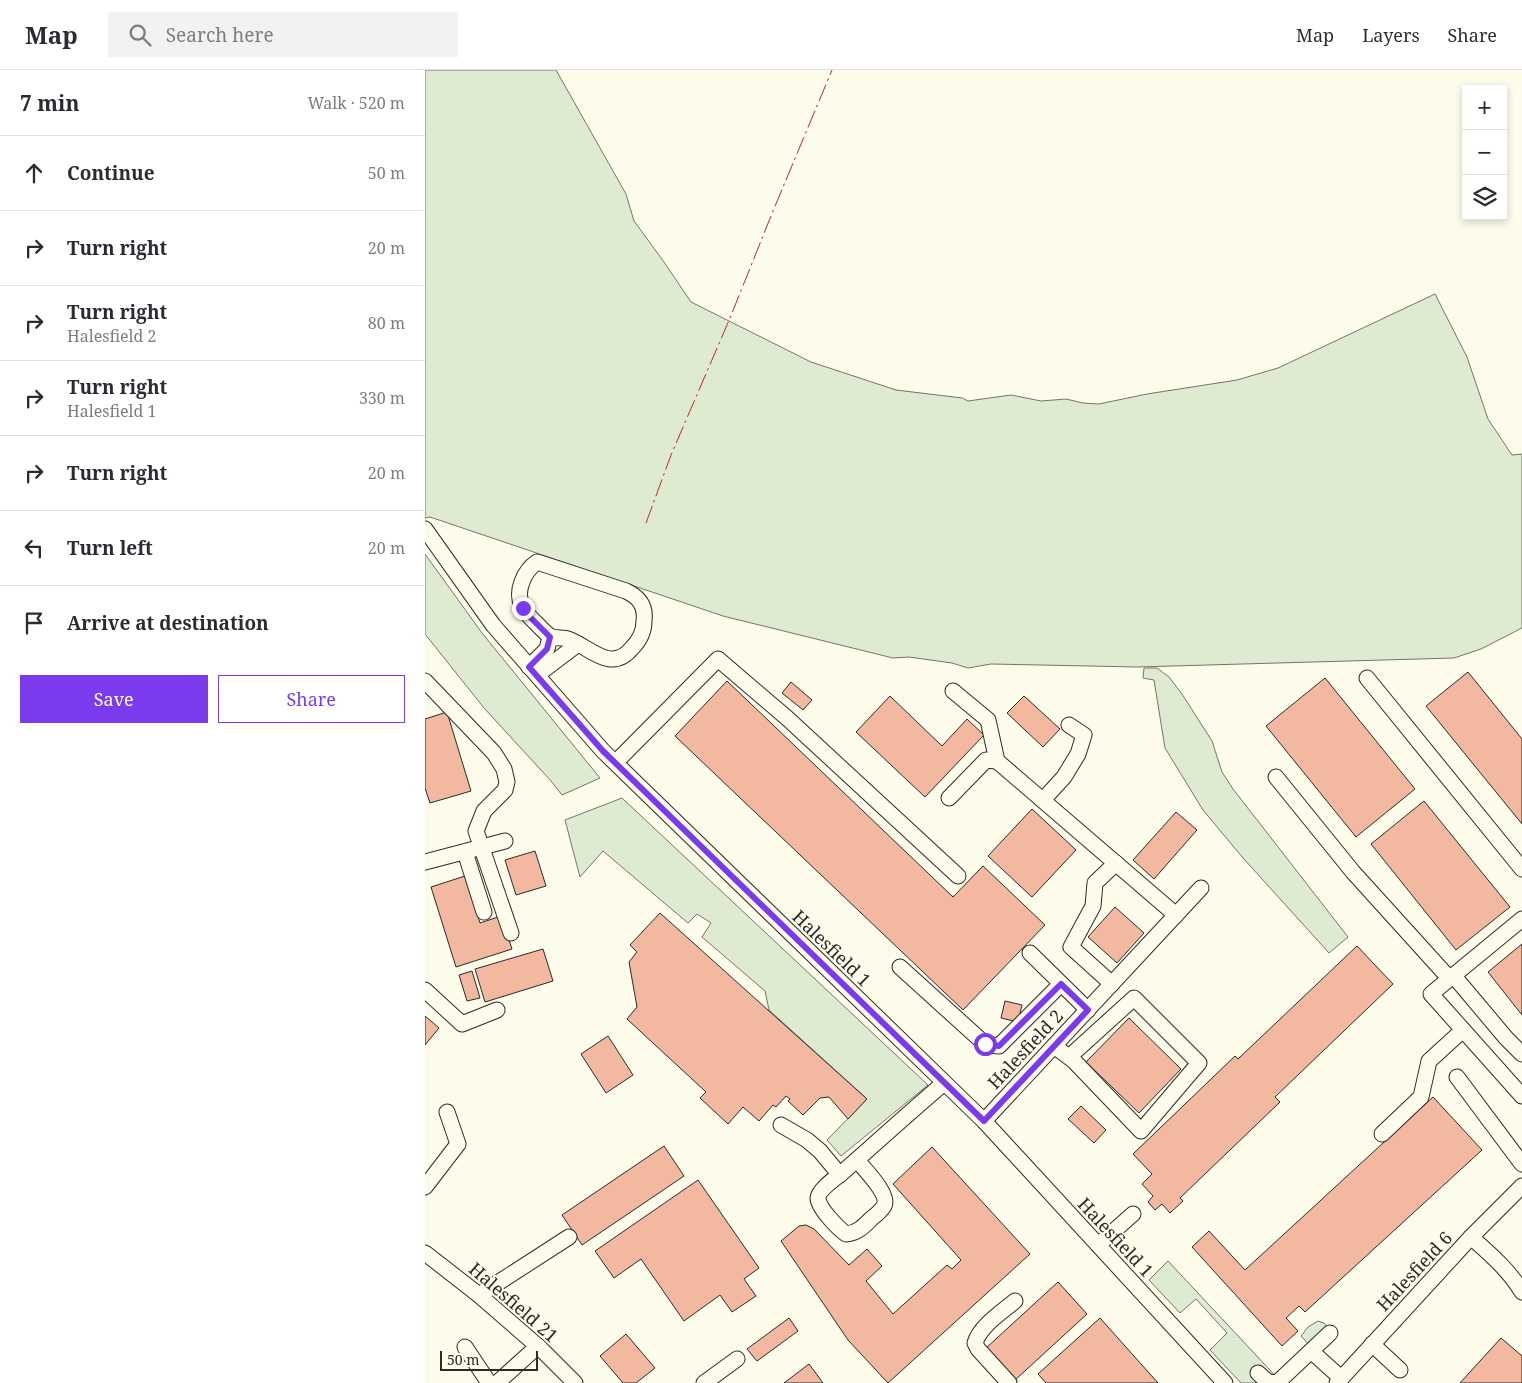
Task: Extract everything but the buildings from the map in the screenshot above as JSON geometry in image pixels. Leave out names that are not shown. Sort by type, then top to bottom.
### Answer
[{"type":"street","name":"Halesfield 1","points":[[425,529],[493,625],[603,751],[984,1121],[1225,1383]]},
{"type":"street","points":[[537,562],[626,591],[638,598],[643,606],[645,620],[642,632],[635,646],[627,654],[615,659],[606,658],[578,644],[568,638],[550,637],[526,613],[521,603],[519,592],[522,581],[537,562]]},
{"type":"street","points":[[533,671],[547,649],[550,637]]},
{"type":"street","points":[[533,671],[578,644]]},
{"type":"street","points":[[615,762],[719,659],[787,718],[958,876]]},
{"type":"street","points":[[1367,678],[1522,869]]},
{"type":"street","points":[[425,681],[494,753],[504,769],[507,782],[505,790],[484,812],[476,831],[511,933]]},
{"type":"street","points":[[953,691],[988,720],[997,761]]},
{"type":"street","points":[[1043,800],[1064,777],[1078,754],[1083,735],[1069,725]]},
{"type":"street","points":[[949,798],[986,760],[997,761],[1176,915]]},
{"type":"street","points":[[1276,777],[1353,872],[1522,1054]]},
{"type":"street","points":[[425,862],[505,842]]},
{"type":"street","points":[[465,852],[484,912]]},
{"type":"street","points":[[1112,984],[1071,947],[1093,906],[1095,883],[1116,863]]},
{"type":"street","name":"Halesfield 2","points":[[984,1121],[1201,888]]},
{"type":"street","points":[[1522,919],[1431,994],[1522,1096]]},
{"type":"street","points":[[1030,953],[1088,1010]]},
{"type":"street","points":[[900,967],[985,1044],[999,1046],[1061,984]]},
{"type":"street","points":[[425,990],[462,1024],[497,1010]]},
{"type":"street","points":[[1054,1046],[1069,1057],[1141,1130],[1199,1063],[1134,998],[1069,1057]]},
{"type":"street","points":[[1382,1134],[1421,1098],[1429,1061],[1463,1030]]},
{"type":"street","points":[[1457,1077],[1522,1164]]},
{"type":"street","points":[[857,1160],[883,1193],[885,1201],[883,1207],[863,1227],[855,1233],[846,1234],[838,1228],[821,1206],[818,1200],[819,1193],[944,1083]]},
{"type":"street","points":[[425,1187],[458,1144],[447,1112]]},
{"type":"street","points":[[781,1125],[807,1140],[820,1151],[840,1174]]},
{"type":"street","name":"Halesfield 6","points":[[1339,1380],[1471,1237],[1522,1186]]},
{"type":"street","points":[[1098,1245],[1133,1214]]},
{"type":"street","points":[[479,1296],[569,1237]]},
{"type":"street","points":[[1471,1237],[1495,1257],[1522,1292]]},
{"type":"street","name":"Halesfield 21","points":[[425,1253],[538,1346],[575,1383]]},
{"type":"street","points":[[1009,1383],[978,1349],[975,1343],[977,1336],[1015,1301]]},
{"type":"street","points":[[1258,1372],[1268,1382],[1277,1383],[1330,1333]]},
{"type":"street","points":[[1372,1344],[1400,1370]]},
{"type":"street","points":[[497,1383],[538,1346]]},
{"type":"street","points":[[465,1347],[489,1383]]},
{"type":"street","points":[[1311,1351],[1339,1380]]},
{"type":"street","points":[[704,1383],[737,1359]]},
{"type":"green space","points":[[425,70],[556,70],[626,194],[634,221],[691,302],[811,362],[896,390],[962,398],[968,401],[1011,395],[1041,401],[1066,399],[1099,404],[1147,394],[1237,380],[1278,368],[1435,294],[1467,357],[1488,419],[1512,455],[1522,454],[1522,628],[1481,649],[1454,658],[1137,667],[991,664],[968,668],[952,663],[909,657],[893,658],[723,616],[430,517],[425,518]]},
{"type":"green space","points":[[425,554],[482,633],[600,778],[562,795],[484,708],[425,634]]},
{"type":"green space","points":[[1144,668],[1157,668],[1169,677],[1182,694],[1212,741],[1222,772],[1233,789],[1348,937],[1329,953],[1243,858],[1203,810],[1165,748],[1154,680],[1143,678]]},
{"type":"green space","points":[[622,798],[928,1085],[841,1156],[827,1140],[867,1099],[769,1010],[765,991],[702,937],[711,923],[697,914],[688,923],[603,851],[580,877],[565,820]]},
{"type":"green space","points":[[1168,1261],[1282,1383],[1241,1383],[1210,1350],[1227,1333],[1196,1299],[1180,1313],[1149,1280]]},
{"type":"green space","points":[[1318,1321],[1324,1323],[1329,1330],[1312,1348],[1301,1336],[1308,1327]]},
{"type":"power","points":[[646,523],[671,455],[730,318],[832,70]]},
{"type":"route","points":[[523,608],[550,637],[547,649],[529,667],[603,751],[984,1121],[1088,1010],[1061,984],[999,1046],[985,1044]]}]
